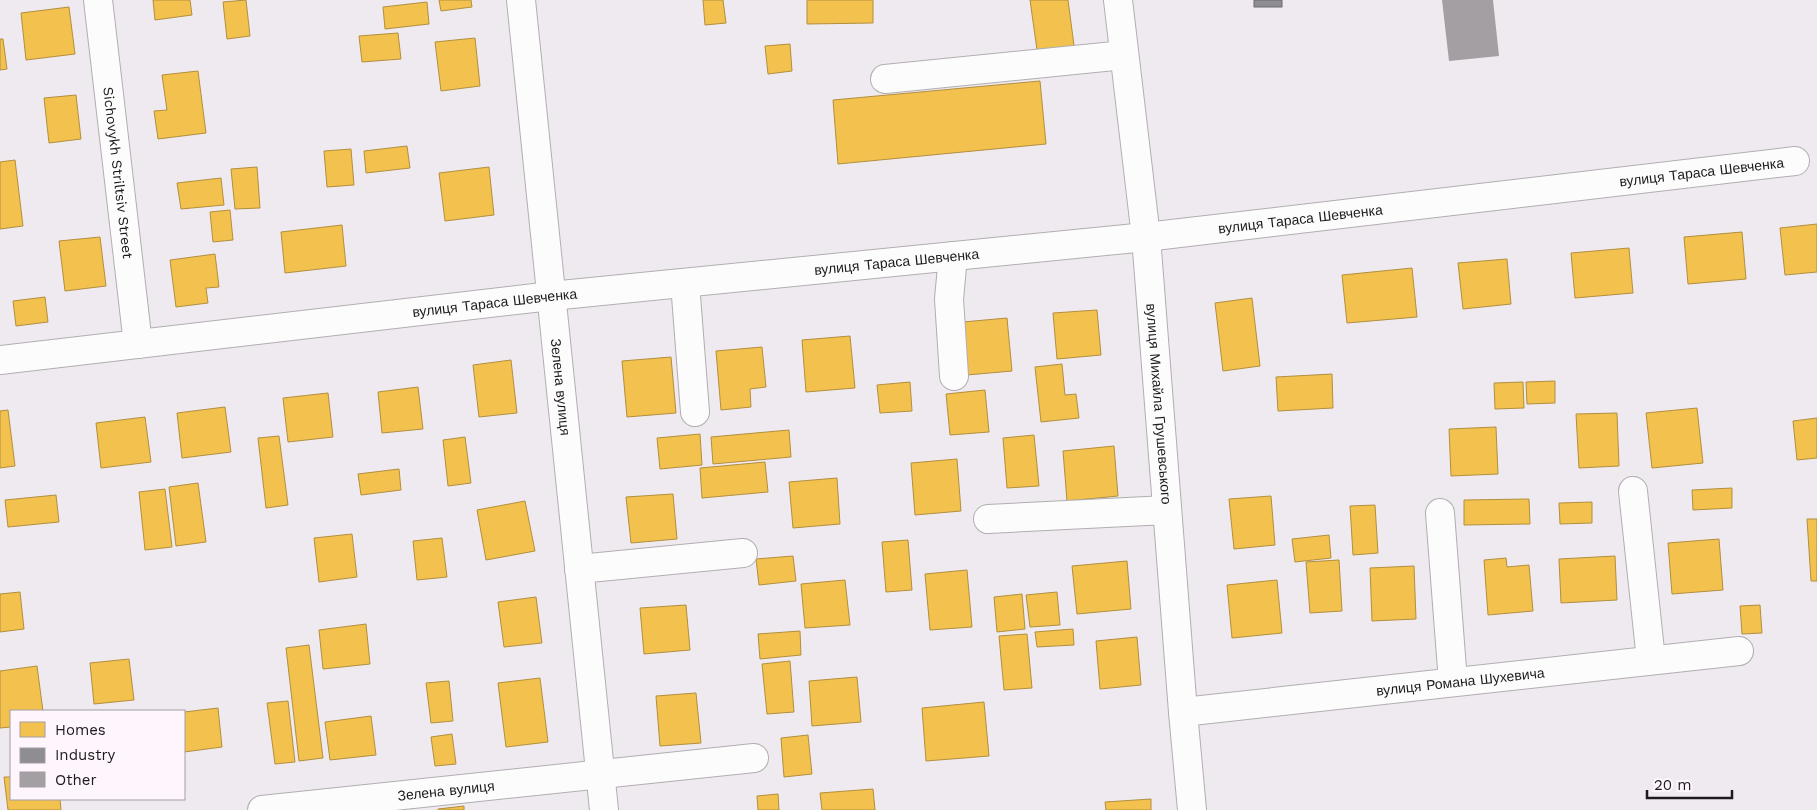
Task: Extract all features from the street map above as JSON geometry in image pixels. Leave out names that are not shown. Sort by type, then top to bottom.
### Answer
[{"type":"street","name":"Sichovykh Striltsiv Street","points":[[98,0],[138,344]]},
{"type":"street","name":"Зелена вулиця","points":[[521,0],[604,810]]},
{"type":"street","name":"вулиця Михайла Грушевського","points":[[1118,0],[1146,237],[1182,712],[1192,810]]},
{"type":"street","points":[[885,78],[1124,55]]},
{"type":"street","name":"вулиця Тараса Шевченка","points":[[0,360],[551,296],[1146,237],[1795,160]]},
{"type":"street","points":[[953,256],[949,299],[954,376]]},
{"type":"street","points":[[685,283],[695,412]]},
{"type":"street","points":[[1633,491],[1651,660]]},
{"type":"street","points":[[988,519],[1167,510]]},
{"type":"street","points":[[1440,513],[1453,682]]},
{"type":"street","points":[[579,569],[743,553]]},
{"type":"street","name":"вулиця Романа Шухевича","points":[[1182,712],[1739,651]]},
{"type":"street","points":[[599,773],[754,758]]},
{"type":"street","name":"Зелена вулиця","points":[[262,810],[599,773]]},
{"type":"building: Homes","points":[[153,0],[190,0],[192,15],[155,20]]},
{"type":"building: Homes","points":[[246,0],[250,36],[227,39],[223,2]]},
{"type":"building: Homes","points":[[439,0],[471,0],[472,7],[441,11]]},
{"type":"building: Homes","points":[[703,0],[723,0],[726,23],[705,25]]},
{"type":"building: Homes","points":[[807,0],[873,0],[873,23],[807,24]]},
{"type":"building: Homes","points":[[1030,0],[1068,0],[1075,53],[1038,57]]},
{"type":"building: Homes","points":[[427,2],[429,24],[385,29],[383,7]]},
{"type":"building: Homes","points":[[69,7],[75,54],[26,60],[21,13]]},
{"type":"building: Homes","points":[[398,33],[401,59],[362,62],[359,36]]},
{"type":"building: Homes","points":[[475,38],[480,86],[441,91],[435,42]]},
{"type":"building: Homes","points":[[0,39],[3,39],[7,69],[0,70]]},
{"type":"building: Homes","points":[[790,44],[792,71],[768,74],[765,46]]},
{"type":"building: Homes","points":[[198,71],[206,133],[158,139],[154,111],[167,110],[162,75]]},
{"type":"building: Homes","points":[[1040,81],[1046,144],[838,164],[833,100]]},
{"type":"building: Homes","points":[[76,95],[81,139],[49,143],[44,98]]},
{"type":"building: Homes","points":[[407,146],[410,168],[366,173],[364,151]]},
{"type":"building: Homes","points":[[351,149],[354,185],[327,187],[324,151]]},
{"type":"building: Homes","points":[[15,160],[23,226],[0,229],[0,162]]},
{"type":"building: Homes","points":[[257,167],[260,208],[235,209],[231,169]]},
{"type":"building: Homes","points":[[489,167],[494,215],[445,221],[439,173]]},
{"type":"building: Homes","points":[[221,178],[224,205],[181,209],[177,183]]},
{"type":"building: Homes","points":[[230,210],[233,240],[213,242],[210,212]]},
{"type":"building: Homes","points":[[1817,224],[1817,272],[1785,275],[1780,228]]},
{"type":"building: Homes","points":[[342,225],[346,266],[285,273],[281,232]]},
{"type":"building: Homes","points":[[1742,232],[1746,279],[1688,284],[1684,237]]},
{"type":"building: Homes","points":[[100,237],[106,286],[65,291],[59,241]]},
{"type":"building: Homes","points":[[1629,248],[1633,293],[1575,298],[1571,253]]},
{"type":"building: Homes","points":[[215,254],[219,287],[206,288],[208,303],[176,307],[170,260]]},
{"type":"building: Homes","points":[[1507,259],[1511,304],[1463,309],[1458,263]]},
{"type":"building: Homes","points":[[1412,268],[1417,317],[1347,323],[1342,275]]},
{"type":"building: Homes","points":[[45,297],[48,322],[16,326],[13,301]]},
{"type":"building: Homes","points":[[1252,298],[1260,366],[1223,371],[1215,303]]},
{"type":"building: Homes","points":[[1097,310],[1101,355],[1057,359],[1053,313]]},
{"type":"building: Homes","points":[[1007,318],[1012,371],[967,375],[963,322]]},
{"type":"building: Homes","points":[[850,336],[855,388],[806,392],[802,340]]},
{"type":"building: Homes","points":[[762,347],[766,387],[750,389],[751,407],[721,410],[716,351]]},
{"type":"building: Homes","points":[[671,357],[676,413],[627,417],[622,361]]},
{"type":"building: Homes","points":[[511,360],[517,413],[479,417],[473,365]]},
{"type":"building: Homes","points":[[1062,364],[1065,395],[1076,394],[1079,418],[1041,422],[1035,367]]},
{"type":"building: Homes","points":[[1332,374],[1333,408],[1278,411],[1276,377]]},
{"type":"building: Homes","points":[[1555,381],[1555,403],[1527,404],[1526,382]]},
{"type":"building: Homes","points":[[910,382],[912,411],[880,413],[877,385]]},
{"type":"building: Homes","points":[[1523,382],[1524,408],[1495,409],[1494,383]]},
{"type":"building: Homes","points":[[418,387],[423,429],[382,433],[378,392]]},
{"type":"building: Homes","points":[[985,390],[989,432],[950,435],[946,394]]},
{"type":"building: Homes","points":[[328,393],[333,437],[288,442],[283,398]]},
{"type":"building: Homes","points":[[225,407],[231,452],[182,458],[177,413]]},
{"type":"building: Homes","points":[[1697,408],[1703,463],[1652,468],[1646,413]]},
{"type":"building: Homes","points":[[8,410],[15,466],[0,468],[0,411]]},
{"type":"building: Homes","points":[[1617,413],[1619,466],[1579,468],[1576,414]]},
{"type":"building: Homes","points":[[145,417],[151,462],[101,468],[96,423]]},
{"type":"building: Homes","points":[[1817,418],[1817,458],[1797,460],[1793,421]]},
{"type":"building: Homes","points":[[1496,427],[1498,474],[1451,476],[1449,429]]},
{"type":"building: Homes","points":[[789,430],[791,457],[713,464],[711,437]]},
{"type":"building: Homes","points":[[700,434],[702,465],[660,469],[657,438]]},
{"type":"building: Homes","points":[[1034,435],[1039,486],[1007,488],[1003,438]]},
{"type":"building: Homes","points":[[279,436],[288,505],[266,508],[258,438]]},
{"type":"building: Homes","points":[[465,437],[471,483],[448,486],[443,440]]},
{"type":"building: Homes","points":[[1114,446],[1118,496],[1067,501],[1063,451]]},
{"type":"building: Homes","points":[[957,459],[961,511],[915,515],[911,463]]},
{"type":"building: Homes","points":[[765,462],[768,492],[702,498],[700,468]]},
{"type":"building: Homes","points":[[399,469],[401,490],[361,495],[358,474]]},
{"type":"building: Homes","points":[[837,478],[840,524],[793,528],[789,482]]},
{"type":"building: Homes","points":[[198,483],[206,542],[176,546],[169,487]]},
{"type":"building: Homes","points":[[1732,488],[1732,508],[1693,510],[1692,490]]},
{"type":"building: Homes","points":[[165,489],[172,547],[145,550],[139,492]]},
{"type":"building: Homes","points":[[673,494],[677,539],[631,543],[626,497]]},
{"type":"building: Homes","points":[[56,495],[59,522],[8,527],[5,500]]},
{"type":"building: Homes","points":[[1271,496],[1275,545],[1234,549],[1229,499]]},
{"type":"building: Homes","points":[[1529,499],[1530,524],[1464,525],[1464,500]]},
{"type":"building: Homes","points":[[525,501],[535,551],[486,560],[477,510]]},
{"type":"building: Homes","points":[[1592,502],[1592,523],[1560,524],[1559,503]]},
{"type":"building: Homes","points":[[1375,505],[1378,553],[1353,555],[1350,506]]},
{"type":"building: Homes","points":[[1807,519],[1817,519],[1817,581],[1811,581]]},
{"type":"building: Homes","points":[[352,534],[357,577],[319,582],[314,538]]},
{"type":"building: Homes","points":[[1329,535],[1331,558],[1295,562],[1292,539]]},
{"type":"building: Homes","points":[[442,538],[447,577],[417,580],[413,541]]},
{"type":"building: Homes","points":[[1719,539],[1723,590],[1672,594],[1668,543]]},
{"type":"building: Homes","points":[[908,540],[912,590],[886,592],[882,542]]},
{"type":"building: Homes","points":[[793,556],[796,581],[759,585],[756,559]]},
{"type":"building: Homes","points":[[1615,556],[1617,600],[1561,603],[1559,559]]},
{"type":"building: Homes","points":[[1506,558],[1507,567],[1529,565],[1533,611],[1488,615],[1484,560]]},
{"type":"building: Homes","points":[[1339,560],[1342,611],[1310,613],[1306,562]]},
{"type":"building: Homes","points":[[1127,561],[1131,609],[1077,614],[1072,566]]},
{"type":"building: Homes","points":[[1414,566],[1416,619],[1372,621],[1370,568]]},
{"type":"building: Homes","points":[[967,570],[972,627],[930,630],[925,574]]},
{"type":"building: Homes","points":[[845,580],[850,625],[805,628],[801,584]]},
{"type":"building: Homes","points":[[1277,580],[1282,633],[1232,638],[1227,585]]},
{"type":"building: Homes","points":[[20,592],[24,629],[0,632],[0,594]]},
{"type":"building: Homes","points":[[1057,592],[1060,625],[1030,627],[1026,595]]},
{"type":"building: Homes","points":[[1022,594],[1025,629],[997,632],[994,597]]},
{"type":"building: Homes","points":[[536,597],[542,643],[504,647],[498,602]]},
{"type":"building: Homes","points":[[686,605],[690,650],[644,654],[640,608]]},
{"type":"building: Homes","points":[[1760,605],[1762,633],[1742,634],[1740,606]]},
{"type":"building: Homes","points":[[366,624],[370,664],[323,669],[319,630]]},
{"type":"building: Homes","points":[[1073,629],[1074,645],[1037,647],[1035,632]]},
{"type":"building: Homes","points":[[800,631],[801,655],[760,659],[758,634]]},
{"type":"building: Homes","points":[[1027,634],[1032,688],[1004,690],[999,636]]},
{"type":"building: Homes","points":[[1137,637],[1141,685],[1100,689],[1096,641]]},
{"type":"building: Homes","points":[[309,645],[323,758],[299,761],[286,648]]},
{"type":"building: Homes","points":[[129,659],[134,700],[94,704],[90,663]]},
{"type":"building: Homes","points":[[790,661],[794,712],[767,714],[762,664]]},
{"type":"building: Homes","points":[[37,666],[43,710],[10,710],[10,727],[0,728],[0,671]]},
{"type":"building: Homes","points":[[857,677],[861,722],[812,726],[809,681]]},
{"type":"building: Homes","points":[[540,678],[548,742],[506,747],[498,683]]},
{"type":"building: Homes","points":[[449,681],[453,721],[431,723],[426,683]]},
{"type":"building: Homes","points":[[696,693],[701,743],[660,746],[656,696]]},
{"type":"building: Homes","points":[[288,701],[295,762],[275,764],[267,703]]},
{"type":"building: Homes","points":[[984,702],[989,756],[926,761],[922,708]]},
{"type":"building: Homes","points":[[218,708],[222,747],[185,752],[185,712]]},
{"type":"building: Homes","points":[[371,716],[376,755],[330,760],[325,722]]},
{"type":"building: Homes","points":[[452,734],[456,764],[435,766],[431,737]]},
{"type":"building: Homes","points":[[808,735],[812,774],[784,777],[781,738]]},
{"type":"building: Homes","points":[[4,777],[10,777],[10,800],[60,800],[61,810],[8,810]]},
{"type":"building: Homes","points":[[873,789],[875,810],[822,810],[820,793]]},
{"type":"building: Homes","points":[[778,794],[779,810],[758,810],[757,796]]},
{"type":"building: Homes","points":[[1151,799],[1151,810],[1106,810],[1105,802]]},
{"type":"building: Homes","points":[[464,806],[464,810],[438,810],[438,809]]},
{"type":"building: Industry","points":[[1254,0],[1282,0],[1282,7],[1254,7]]},
{"type":"building: Other","points":[[1442,0],[1493,0],[1499,56],[1449,61]]}]
